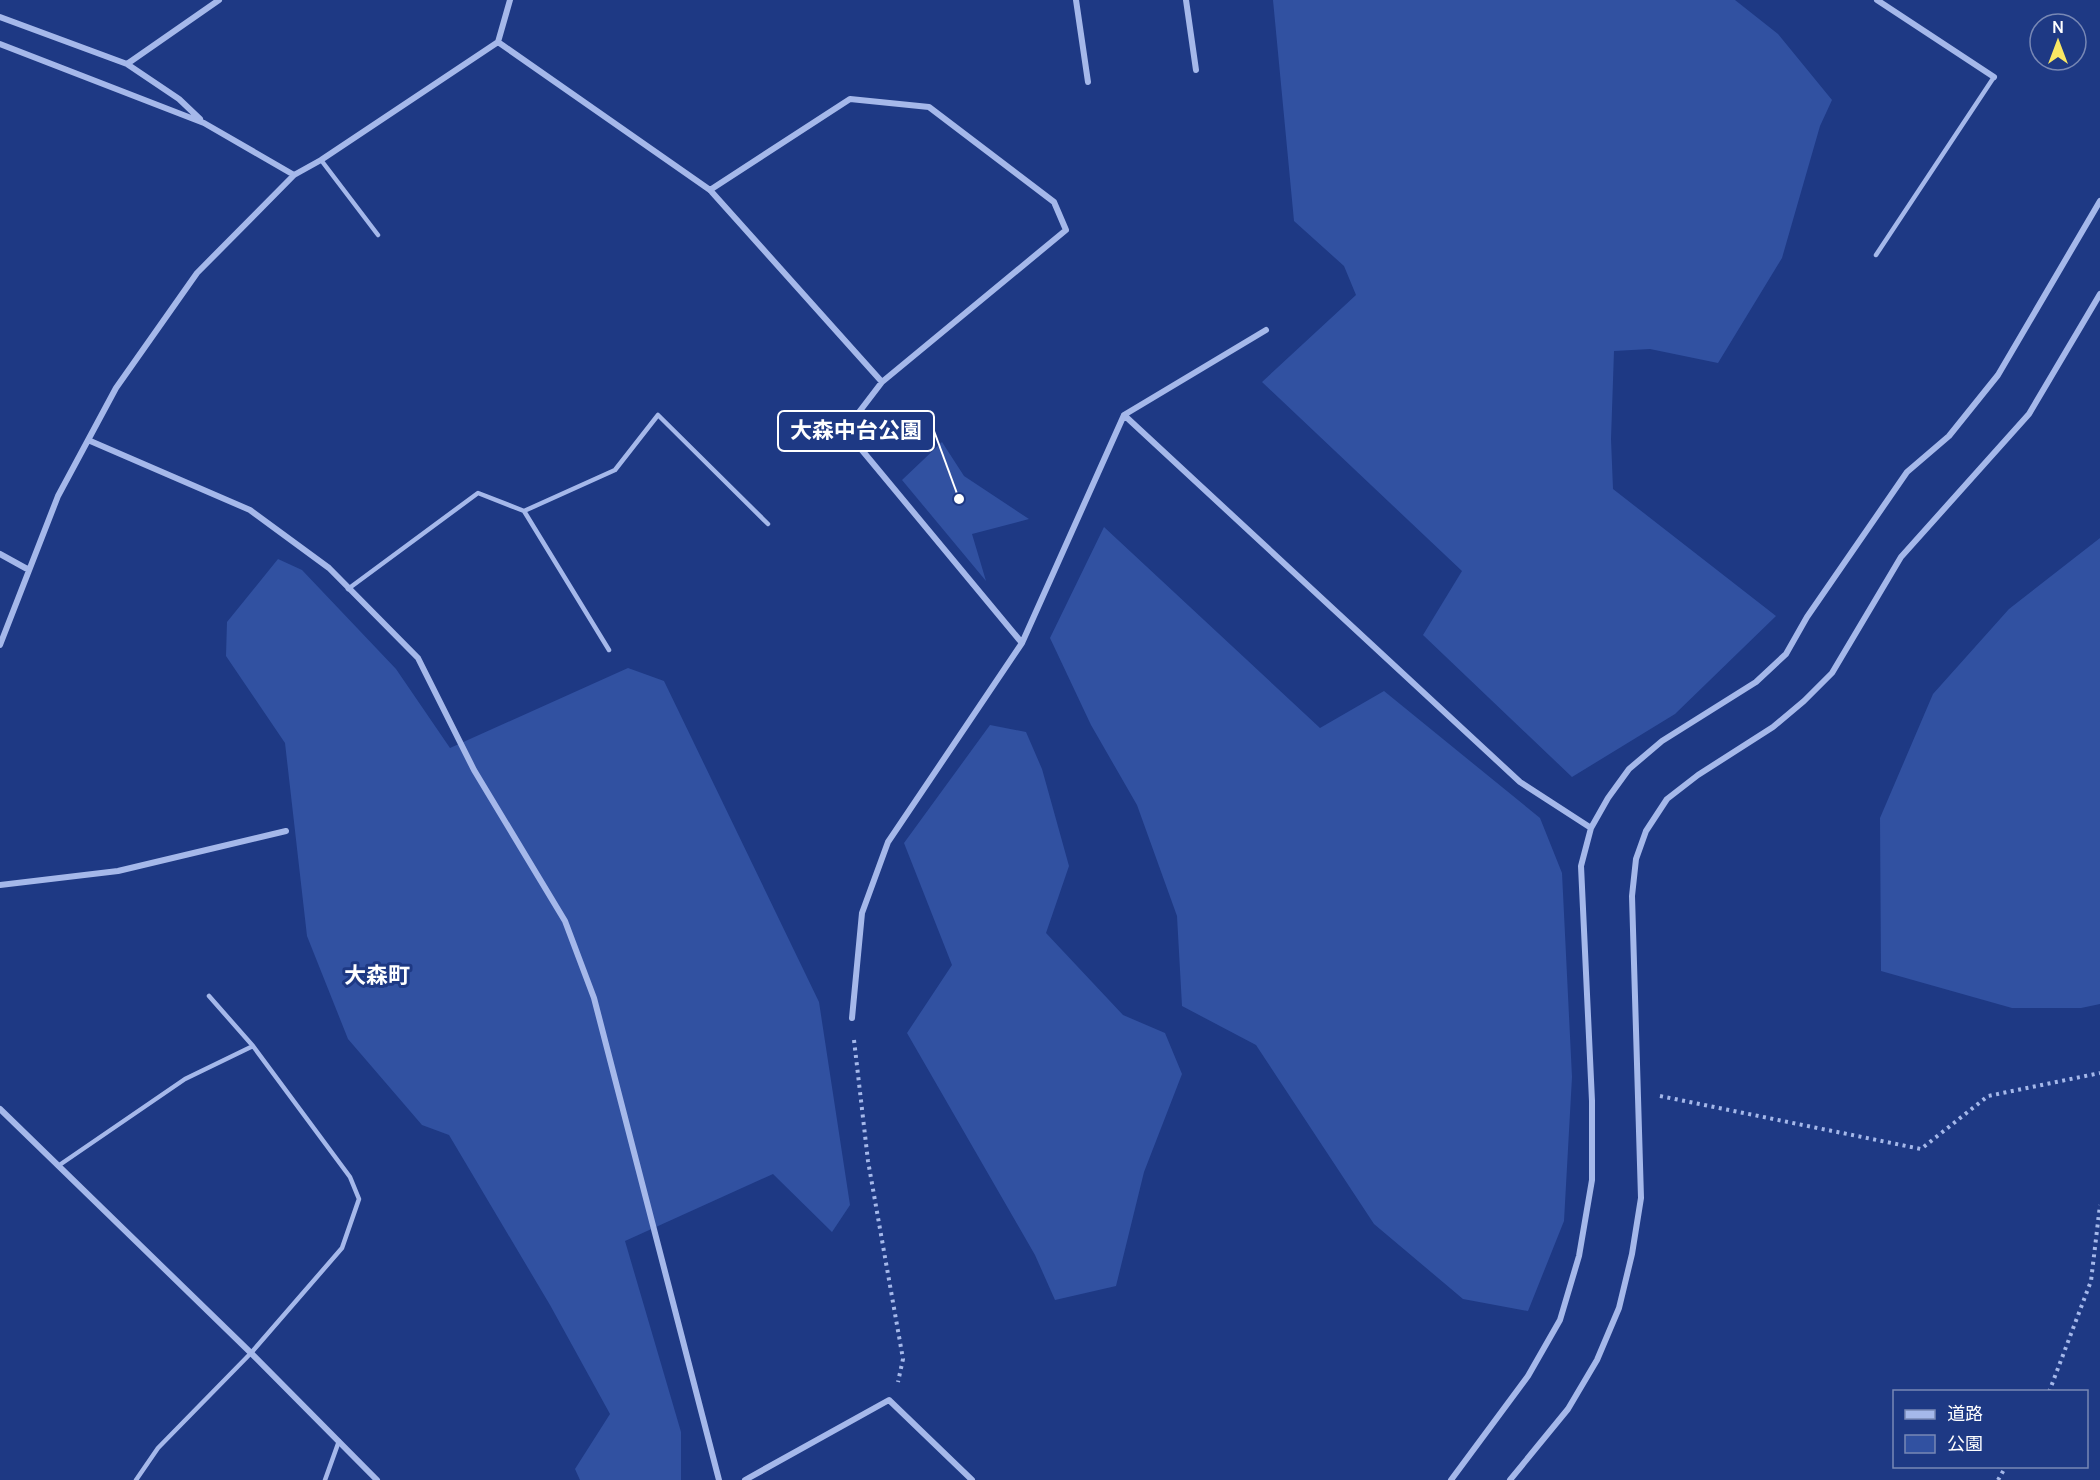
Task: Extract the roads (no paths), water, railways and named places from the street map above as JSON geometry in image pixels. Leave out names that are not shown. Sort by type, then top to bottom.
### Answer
[{"type":"street","points":[[127,64],[219,0]]},
{"type":"street","points":[[0,645],[58,496],[116,388],[197,273],[294,175],[321,160],[498,42],[510,0]]},
{"type":"street","points":[[1076,0],[1088,82]]},
{"type":"street","points":[[1186,0],[1196,70]]},
{"type":"street","points":[[1877,0],[1994,76]]},
{"type":"street","points":[[0,16],[127,64],[179,99],[204,123]]},
{"type":"street","points":[[498,42],[710,190],[882,382]]},
{"type":"street","points":[[0,44],[204,123],[294,175]]},
{"type":"street","points":[[710,190],[850,99],[929,106],[1054,202],[1066,230],[882,382],[853,420],[851,437],[1022,643]]},
{"type":"street","points":[[1450,1480],[1528,1376],[1560,1320],[1579,1256],[1592,1180],[1592,1101],[1581,866],[1591,828],[1608,798],[1629,769],[1662,741],[1756,682],[1786,654],[1807,617],[1907,472],[1949,435],[1998,375],[2100,201]]},
{"type":"street","points":[[1510,1480],[1568,1409],[1597,1360],[1618,1308],[1632,1254],[1641,1197],[1632,896],[1636,859],[1646,831],[1667,799],[1773,727],[1832,673],[1901,557],[2011,437],[2029,414],[2100,294]]},
{"type":"street","points":[[852,1018],[862,913],[888,842],[1022,643],[1124,415],[1266,330]]},
{"type":"street","points":[[1124,415],[1520,782],[1591,828]]},
{"type":"street","points":[[88,440],[250,510],[329,568],[418,658],[474,770],[565,921],[594,998],[719,1480]]},
{"type":"street","points":[[0,554],[29,570]]},
{"type":"street","points":[[0,885],[118,871],[286,831]]},
{"type":"street","points":[[0,1109],[251,1353],[377,1480]]},
{"type":"street","points":[[745,1480],[889,1400],[972,1480]]},
{"type":"lane","points":[[1876,255],[1994,76]]},
{"type":"lane","points":[[321,160],[378,235]]},
{"type":"lane","points":[[524,512],[615,470],[658,415],[768,524]]},
{"type":"lane","points":[[348,589],[478,493],[524,512],[609,650]]},
{"type":"lane","points":[[136,1480],[158,1448],[251,1353],[342,1248],[360,1199],[351,1177],[253,1046],[209,996]]},
{"type":"lane","points":[[58,1166],[185,1079],[253,1046]]},
{"type":"lane","points":[[325,1480],[339,1441]]},
{"type":"place","name":"大森中台公園","points":[[959,499]]},
{"type":"district","name":"大森町","points":[[377,975]]}]
